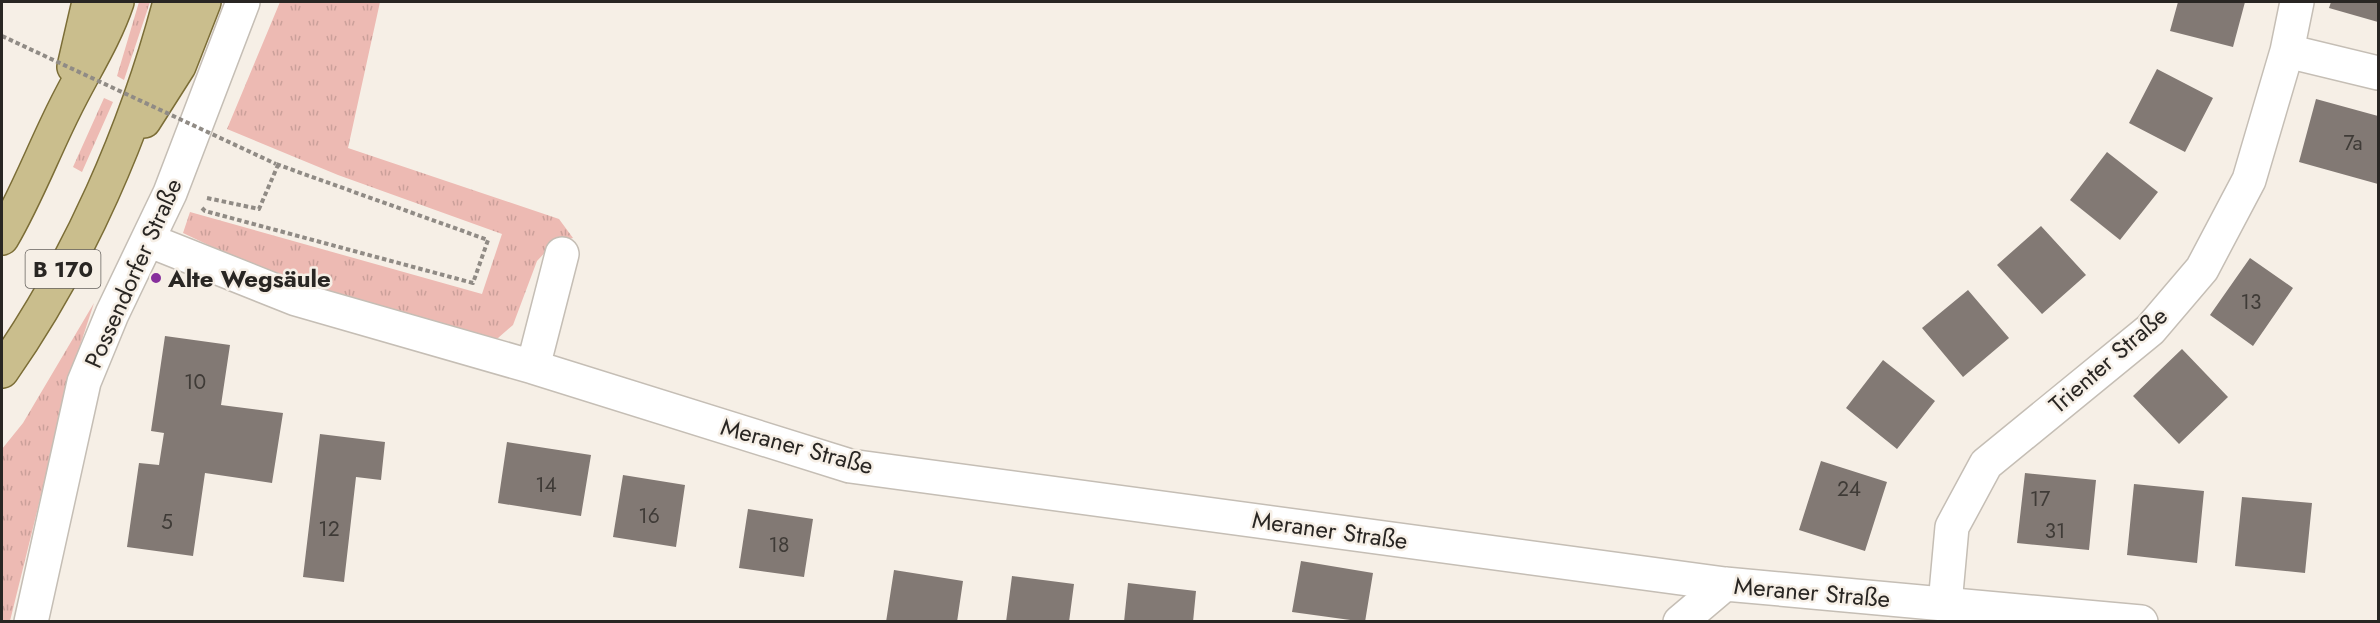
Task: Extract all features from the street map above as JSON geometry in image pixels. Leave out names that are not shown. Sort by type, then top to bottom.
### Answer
[{"type":"main road","points":[[64,109],[89,2]]},
{"type":"main road","name":"B 170","points":[[2,238],[16,215],[64,109],[107,31],[117,2]]},
{"type":"main road","name":"B 170","points":[[2,371],[22,341],[80,238],[118,163],[170,2]]},
{"type":"main road","points":[[118,163],[179,66],[204,2]]},
{"type":"street","name":"Possendorfer Straße","points":[[31,621],[84,382],[112,314],[170,193],[243,2]]},
{"type":"street","name":"Trienter Straße","points":[[1946,604],[1952,527],[1986,464],[2150,330],[2202,269],[2249,180],[2287,51],[2297,2]]},
{"type":"street","points":[[2287,51],[2379,73]]},
{"type":"street","name":"Meraner Straße","points":[[148,240],[296,299],[533,367],[850,466],[1725,584],[2141,621]]},
{"type":"street","points":[[533,367],[562,254]]},
{"type":"street","points":[[1680,621],[1725,584]]},
{"type":"path","points":[[2,36],[277,165],[488,240],[473,283],[205,211],[196,200],[170,193]]},
{"type":"path","points":[[211,198],[259,209],[277,165]]},
{"type":"green space","points":[[139,2],[150,2],[124,80],[117,76]]},
{"type":"green space","points":[[280,2],[380,2],[348,148],[559,219],[573,238],[554,243],[537,261],[513,325],[498,338],[479,343],[366,307],[255,266],[183,233],[190,212],[482,294],[502,234],[338,175],[227,129]]},
{"type":"green space","points":[[104,98],[113,102],[82,172],[73,167]]},
{"type":"green space","points":[[94,303],[72,370],[10,621],[2,622],[2,449],[23,423]]},
{"type":"building","points":[[2178,2],[2245,2],[2233,47],[2170,31]]},
{"type":"building","points":[[2331,2],[2378,2],[2378,22],[2329,8]]},
{"type":"building","points":[[2157,69],[2213,98],[2185,152],[2129,123]]},
{"type":"building","points":[[2316,99],[2378,116],[2378,184],[2299,162]]},
{"type":"building","points":[[2107,152],[2158,192],[2120,240],[2070,200]]},
{"type":"building","points":[[2041,226],[2086,275],[2042,314],[1997,265]]},
{"type":"building","points":[[2250,258],[2293,288],[2253,346],[2210,315]]},
{"type":"building","points":[[1968,290],[2009,338],[1963,377],[1922,328]]},
{"type":"building","points":[[165,336],[230,345],[221,405],[283,413],[272,483],[205,473],[193,556],[127,547],[139,463],[159,465],[164,433],[151,431]]},
{"type":"building","points":[[2182,349],[2228,397],[2179,444],[2133,396]]},
{"type":"building","points":[[1883,360],[1935,401],[1897,449],[1846,408]]},
{"type":"building","points":[[320,434],[385,442],[381,480],[356,477],[344,582],[303,577]]},
{"type":"building","points":[[507,442],[591,455],[581,516],[498,503]]},
{"type":"building","points":[[1821,461],[1887,482],[1865,551],[1799,530]]},
{"type":"building","points":[[2025,473],[2096,480],[2089,550],[2017,543]]},
{"type":"building","points":[[623,475],[685,485],[676,547],[613,537]]},
{"type":"building","points":[[2134,484],[2204,491],[2197,563],[2127,555]]},
{"type":"building","points":[[2242,497],[2312,503],[2305,573],[2235,566]]},
{"type":"building","points":[[748,509],[813,519],[804,577],[739,568]]},
{"type":"building","points":[[1301,561],[1373,573],[1365,622],[1292,612]]},
{"type":"building","points":[[894,570],[963,581],[957,622],[886,622]]},
{"type":"building","points":[[1012,576],[1074,584],[1069,622],[1006,622]]},
{"type":"building","points":[[1128,583],[1196,591],[1193,622],[1124,622]]},
{"type":"place","name":"Alte Wegsäule","points":[[156,278]]}]
